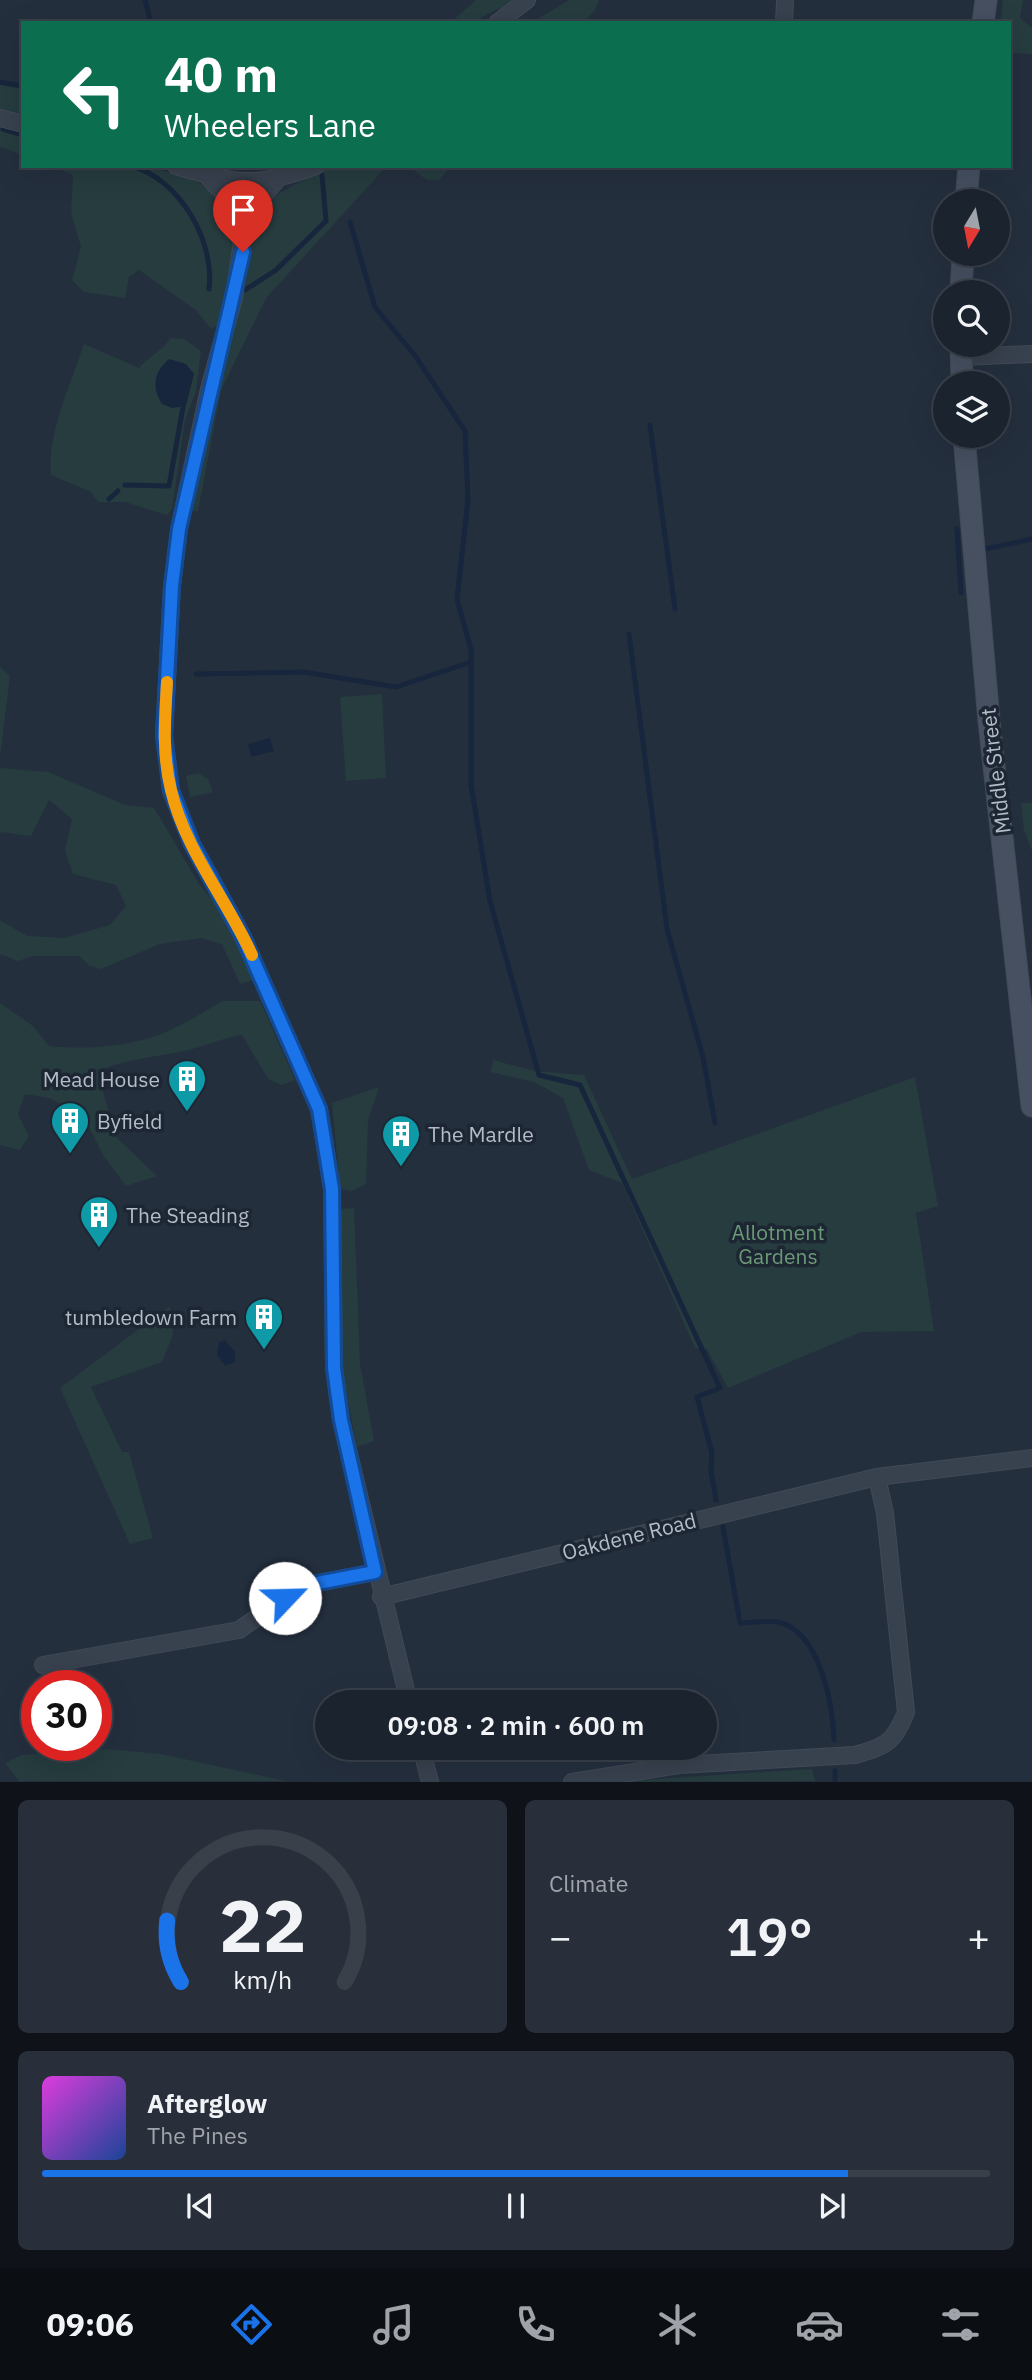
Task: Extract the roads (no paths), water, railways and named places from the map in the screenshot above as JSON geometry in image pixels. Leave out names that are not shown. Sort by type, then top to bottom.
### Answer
[{"type":"street","points":[[500,21],[527,0]]},
{"type":"street","points":[[983,21],[986,0]]},
{"type":"street","points":[[784,21],[785,2]]},
{"type":"street","points":[[0,118],[21,123]]},
{"type":"street","points":[[183,168],[246,183],[277,180],[310,168]]},
{"type":"street","points":[[967,189],[969,168]]},
{"type":"street","points":[[206,175],[233,203],[244,227]]},
{"type":"street","points":[[277,180],[259,201],[244,227],[234,298],[209,389],[179,529],[172,586],[164,736],[171,790],[192,844],[243,937],[319,1109],[332,1189],[334,1368],[339,1407],[375,1572],[406,1690]]},
{"type":"street","points":[[1010,353],[1032,354]]},
{"type":"street","name":"Middle Street","points":[[965,448],[989,721],[1032,1107]]},
{"type":"street","name":"Oakdene Road","points":[[381,1597],[877,1477],[1032,1458]]},
{"type":"street","points":[[572,1782],[679,1765],[855,1755],[882,1747],[897,1735],[906,1712],[885,1513],[877,1477]]},
{"type":"street","points":[[43,1665],[239,1630],[302,1586],[375,1572]]},
{"type":"street","points":[[424,1760],[430,1782]]},
{"type":"water","points":[[169,359],[186,364],[194,374],[186,406],[172,408],[162,404],[156,392],[157,374]]},
{"type":"water","points":[[270,738],[274,751],[251,757],[248,744]]},
{"type":"water","points":[[225,1340],[235,1352],[235,1362],[225,1366],[217,1355],[219,1342]]},
{"type":"waterway","points":[[145,0],[150,21]]},
{"type":"waterway","points":[[0,82],[21,86]]},
{"type":"waterway","points":[[3,129],[21,134]]},
{"type":"waterway","points":[[137,168],[165,184],[191,215],[206,252],[209,289]]},
{"type":"waterway","points":[[245,290],[276,270],[326,221],[322,175]]},
{"type":"waterway","points":[[350,222],[375,307],[416,357],[465,431],[468,500],[457,599],[471,650],[471,785],[490,901],[539,1075],[580,1085],[720,1388],[697,1397],[712,1453],[711,1471],[716,1500]]},
{"type":"waterway","points":[[125,485],[169,486],[183,407]]},
{"type":"waterway","points":[[650,425],[675,609]]},
{"type":"waterway","points":[[109,499],[118,491]]},
{"type":"waterway","points":[[957,529],[961,593]]},
{"type":"waterway","points":[[980,550],[1032,539]]},
{"type":"waterway","points":[[629,634],[667,929],[703,1057],[715,1123]]},
{"type":"waterway","points":[[196,674],[304,672],[396,687],[471,662]]},
{"type":"waterway","points":[[723,1527],[740,1623],[778,1622],[792,1628],[804,1639],[814,1654],[827,1690],[834,1740]]},
{"type":"waterway","points":[[835,1771],[835,1782]]},
{"type":"place","name":"Mead House","points":[[187,1113]]},
{"type":"place","name":"Byfield","points":[[70,1155]]},
{"type":"place","name":"The Mardle","points":[[401,1168]]},
{"type":"place","name":"The Steading","points":[[99,1249]]},
{"type":"place","name":"tumbledown Farm","points":[[264,1351]]},
{"type":"park label","name":"Allotment Gardens","points":[[778,1244]]}]
